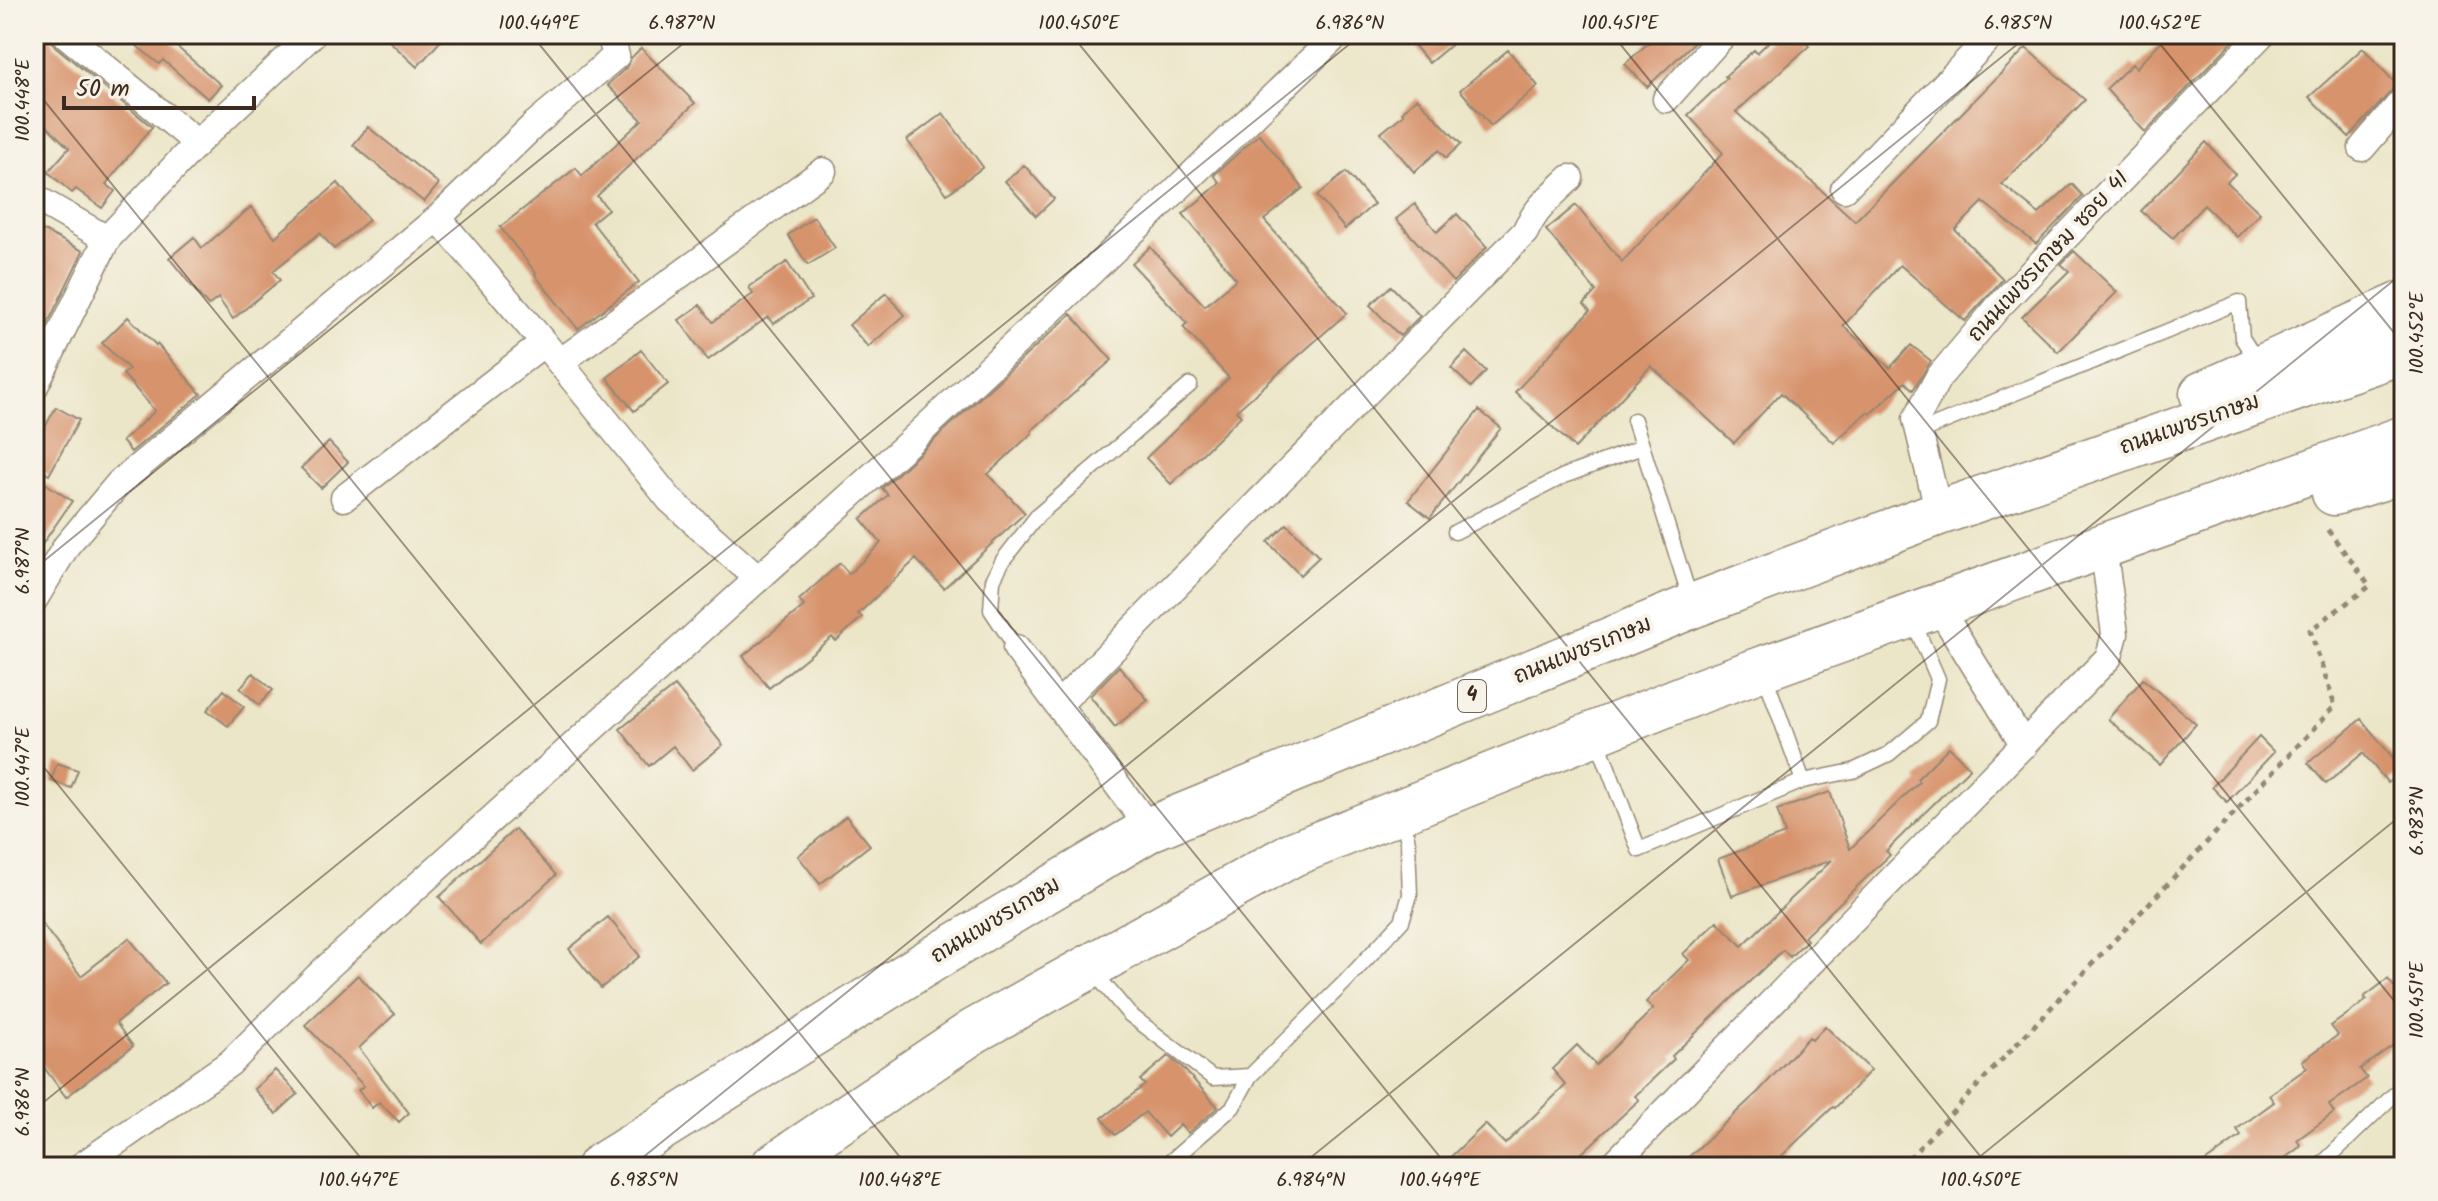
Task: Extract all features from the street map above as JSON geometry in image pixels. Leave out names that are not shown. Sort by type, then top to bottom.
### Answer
[{"type":"highway","points":[[2122,448],[2153,417],[2404,303]]},
{"type":"highway","name":"ถนนเพชรเกษม","points":[[599,1167],[933,959],[1150,829],[1692,606],[1939,513],[2404,351]]},
{"type":"highway","points":[[772,1167],[974,1031],[1293,854],[1762,669],[2404,438]]},
{"type":"highway","points":[[2219,504],[2263,515],[2404,471]]},
{"type":"street","points":[[65,34],[197,143]]},
{"type":"street","points":[[34,388],[107,239],[197,143],[313,34]]},
{"type":"street","points":[[34,600],[67,545],[119,483],[438,218],[535,124],[616,56],[610,34]]},
{"type":"street","points":[[80,1167],[230,1063],[322,972],[912,440],[1338,34]]},
{"type":"street","points":[[1666,99],[1724,34]]},
{"type":"street","points":[[1844,189],[1993,34]]},
{"type":"street","name":"ถนนเพชรเกษม ซอย 41","points":[[1939,513],[1916,419],[1938,378],[1999,306],[2262,34]]},
{"type":"street","points":[[2362,148],[2404,99]]},
{"type":"street","points":[[344,498],[552,352],[823,171]]},
{"type":"street","points":[[1058,705],[1525,232],[1531,218],[1545,201],[1570,178]]},
{"type":"street","points":[[34,197],[107,239]]},
{"type":"street","points":[[438,218],[552,352],[670,500],[757,578]]},
{"type":"street","points":[[1611,1167],[2109,657],[2115,634],[2103,546]]},
{"type":"street","points":[[1924,611],[2024,745]]},
{"type":"street","points":[[1016,648],[1150,829]]},
{"type":"lane","points":[[1919,432],[2239,302],[2242,338],[2261,368]]},
{"type":"lane","points":[[1016,648],[991,610],[993,580],[1003,560],[1038,515],[1190,385]]},
{"type":"lane","points":[[1634,420],[1692,606]]},
{"type":"lane","points":[[1455,532],[1564,476],[1642,447]]},
{"type":"lane","points":[[1595,734],[1639,850],[1803,781],[1853,771],[1889,754],[1928,721],[1938,679],[1924,611]]},
{"type":"lane","points":[[1762,669],[1803,781]]},
{"type":"lane","points":[[1164,1167],[1233,1107],[1250,1076],[1402,921],[1410,895],[1408,843],[1402,811]]},
{"type":"lane","points":[[1089,967],[1129,1014],[1213,1078],[1250,1076]]},
{"type":"lane","points":[[2319,1167],[2404,1085]]},
{"type":"path","points":[[1901,1167],[2335,706],[2310,630],[2370,586],[2307,501]]},
{"type":"building","points":[[34,34],[48,34],[55,46],[152,127],[106,184],[115,191],[102,208],[76,189],[72,193],[48,172],[69,148],[34,113]]},
{"type":"building","points":[[149,34],[162,34],[221,85],[208,99],[163,60],[159,64],[137,46]]},
{"type":"building","points":[[382,34],[447,34],[417,67]]},
{"type":"building","points":[[1405,34],[1464,34],[1429,63]]},
{"type":"building","points":[[1658,34],[1703,34],[1647,87],[1625,64]]},
{"type":"building","points":[[1777,34],[1798,34],[1809,46],[1736,112],[1855,221],[2026,48],[2085,100],[2002,184],[2039,214],[2072,184],[2083,196],[2036,244],[1983,202],[1955,230],[2003,279],[1965,321],[1900,265],[1843,326],[1890,368],[1911,345],[1931,361],[1913,390],[1905,382],[1834,443],[1781,393],[1734,443],[1651,366],[1575,448],[1515,392],[1590,311],[1584,304],[1596,291],[1546,230],[1576,205],[1622,262],[1723,153],[1688,115],[1727,78],[1725,76]]},
{"type":"building","points":[[2168,34],[2240,34],[2145,132],[2106,89],[2132,64],[2136,68]]},
{"type":"building","points":[[641,48],[695,103],[597,196],[608,209],[592,222],[639,282],[578,329],[500,227],[576,168],[582,176],[642,120],[607,85],[626,68]]},
{"type":"building","points":[[2363,48],[2397,85],[2349,137],[2309,97]]},
{"type":"building","points":[[1508,50],[1538,86],[1491,126],[1460,90]]},
{"type":"building","points":[[1417,98],[1461,144],[1446,158],[1439,150],[1414,172],[1381,133],[1404,114],[1402,112]]},
{"type":"building","points":[[943,113],[983,167],[947,194],[907,140]]},
{"type":"building","points":[[368,127],[439,184],[424,202],[353,145]]},
{"type":"building","points":[[1259,134],[1303,188],[1264,220],[1347,313],[1236,411],[1241,416],[1171,484],[1146,458],[1229,378],[1183,327],[1187,323],[1132,264],[1150,247],[1205,306],[1236,279],[1183,214],[1220,183],[1214,175]]},
{"type":"building","points":[[2206,142],[2235,174],[2227,182],[2260,213],[2237,237],[2204,205],[2173,238],[2141,211]]},
{"type":"building","points":[[1024,165],[1054,199],[1036,216],[1005,181]]},
{"type":"building","points":[[1346,172],[1374,204],[1345,229],[1317,196]]},
{"type":"building","points":[[338,183],[369,220],[334,249],[320,233],[273,271],[280,280],[233,319],[218,298],[208,306],[169,258],[194,237],[202,248],[251,207],[275,237]]},
{"type":"building","points":[[1415,204],[1437,232],[1457,214],[1487,247],[1453,282],[1396,219]]},
{"type":"building","points":[[814,217],[835,248],[808,265],[788,235]]},
{"type":"building","points":[[42,230],[83,251],[34,352],[34,247]]},
{"type":"building","points":[[2074,251],[2117,292],[2058,352],[2022,317],[2069,271],[2061,264]]},
{"type":"building","points":[[787,262],[811,299],[773,324],[768,317],[708,360],[679,320],[700,305],[713,322],[753,294],[749,287]]},
{"type":"building","points":[[1391,286],[1420,316],[1400,336],[1370,305]]},
{"type":"building","points":[[886,293],[905,315],[868,347],[849,325]]},
{"type":"building","points":[[1071,314],[1112,360],[1031,431],[988,474],[1025,513],[944,588],[916,559],[858,614],[862,617],[836,641],[832,637],[769,688],[743,656],[804,606],[799,600],[840,563],[849,574],[881,543],[861,519],[888,495],[882,488]]},
{"type":"building","points":[[128,317],[157,344],[201,394],[131,452],[122,441],[155,411],[123,374],[129,369],[102,343]]},
{"type":"building","points":[[641,350],[668,384],[634,411],[607,378]]},
{"type":"building","points":[[1466,352],[1486,371],[1471,387],[1451,368]]},
{"type":"building","points":[[56,407],[79,420],[49,475],[34,466],[34,447]]},
{"type":"building","points":[[1479,410],[1501,428],[1430,518],[1408,501]]},
{"type":"building","points":[[329,442],[348,462],[321,488],[301,468]]},
{"type":"building","points":[[45,483],[72,501],[34,556],[34,499]]},
{"type":"building","points":[[1287,524],[1319,557],[1300,575],[1268,542]]},
{"type":"building","points":[[1119,666],[1148,700],[1115,727],[1090,696]]},
{"type":"building","points":[[253,673],[273,690],[259,705],[240,688]]},
{"type":"building","points":[[2143,679],[2196,724],[2160,765],[2108,719]]},
{"type":"building","points":[[675,686],[723,745],[692,770],[673,746],[649,766],[620,729]]},
{"type":"building","points":[[224,690],[244,707],[228,726],[207,710]]},
{"type":"building","points":[[2361,719],[2403,770],[2388,783],[2363,753],[2326,784],[2308,763]]},
{"type":"building","points":[[2259,737],[2274,752],[2227,802],[2212,787]]},
{"type":"building","points":[[1949,747],[1970,768],[1886,851],[1890,855],[1804,937],[1807,940],[1790,957],[1783,950],[1672,1056],[1674,1059],[1635,1096],[1639,1100],[1567,1167],[1440,1167],[1485,1124],[1505,1144],[1566,1085],[1552,1069],[1577,1045],[1596,1065],[1653,1009],[1646,1002],[1689,960],[1683,954],[1717,921],[1742,946],[1832,860],[1732,896],[1718,859],[1785,834],[1777,810],[1830,792],[1850,849],[1919,782],[1917,779]]},
{"type":"building","points":[[57,763],[78,770],[71,788],[51,781]]},
{"type":"building","points":[[846,816],[870,845],[820,884],[798,856]]},
{"type":"building","points":[[515,829],[556,875],[481,944],[439,897]]},
{"type":"building","points":[[34,913],[81,976],[129,938],[166,983],[116,1023],[133,1046],[66,1097],[34,1054]]},
{"type":"building","points":[[608,917],[640,956],[601,988],[569,949]]},
{"type":"building","points":[[358,975],[395,1014],[359,1048],[409,1113],[399,1122],[379,1102],[372,1108],[358,1090],[364,1086],[305,1025]]},
{"type":"building","points":[[2388,979],[2404,1000],[2404,1033],[2394,1040],[2396,1043],[2360,1069],[2367,1078],[2329,1105],[2334,1113],[2297,1140],[2301,1146],[2273,1167],[2198,1167],[2241,1136],[2237,1129],[2274,1102],[2269,1095],[2307,1068],[2302,1061],[2338,1035],[2331,1026],[2367,1000],[2364,997]]},
{"type":"building","points":[[1825,1026],[1871,1070],[1835,1108],[1770,1167],[1678,1167],[1759,1091],[1809,1037],[1812,1040]]},
{"type":"building","points":[[1168,1056],[1218,1107],[1188,1133],[1180,1125],[1167,1137],[1145,1112],[1115,1135],[1102,1118],[1145,1085],[1140,1080]]},
{"type":"building","points":[[275,1070],[298,1094],[276,1114],[254,1089]]}]
